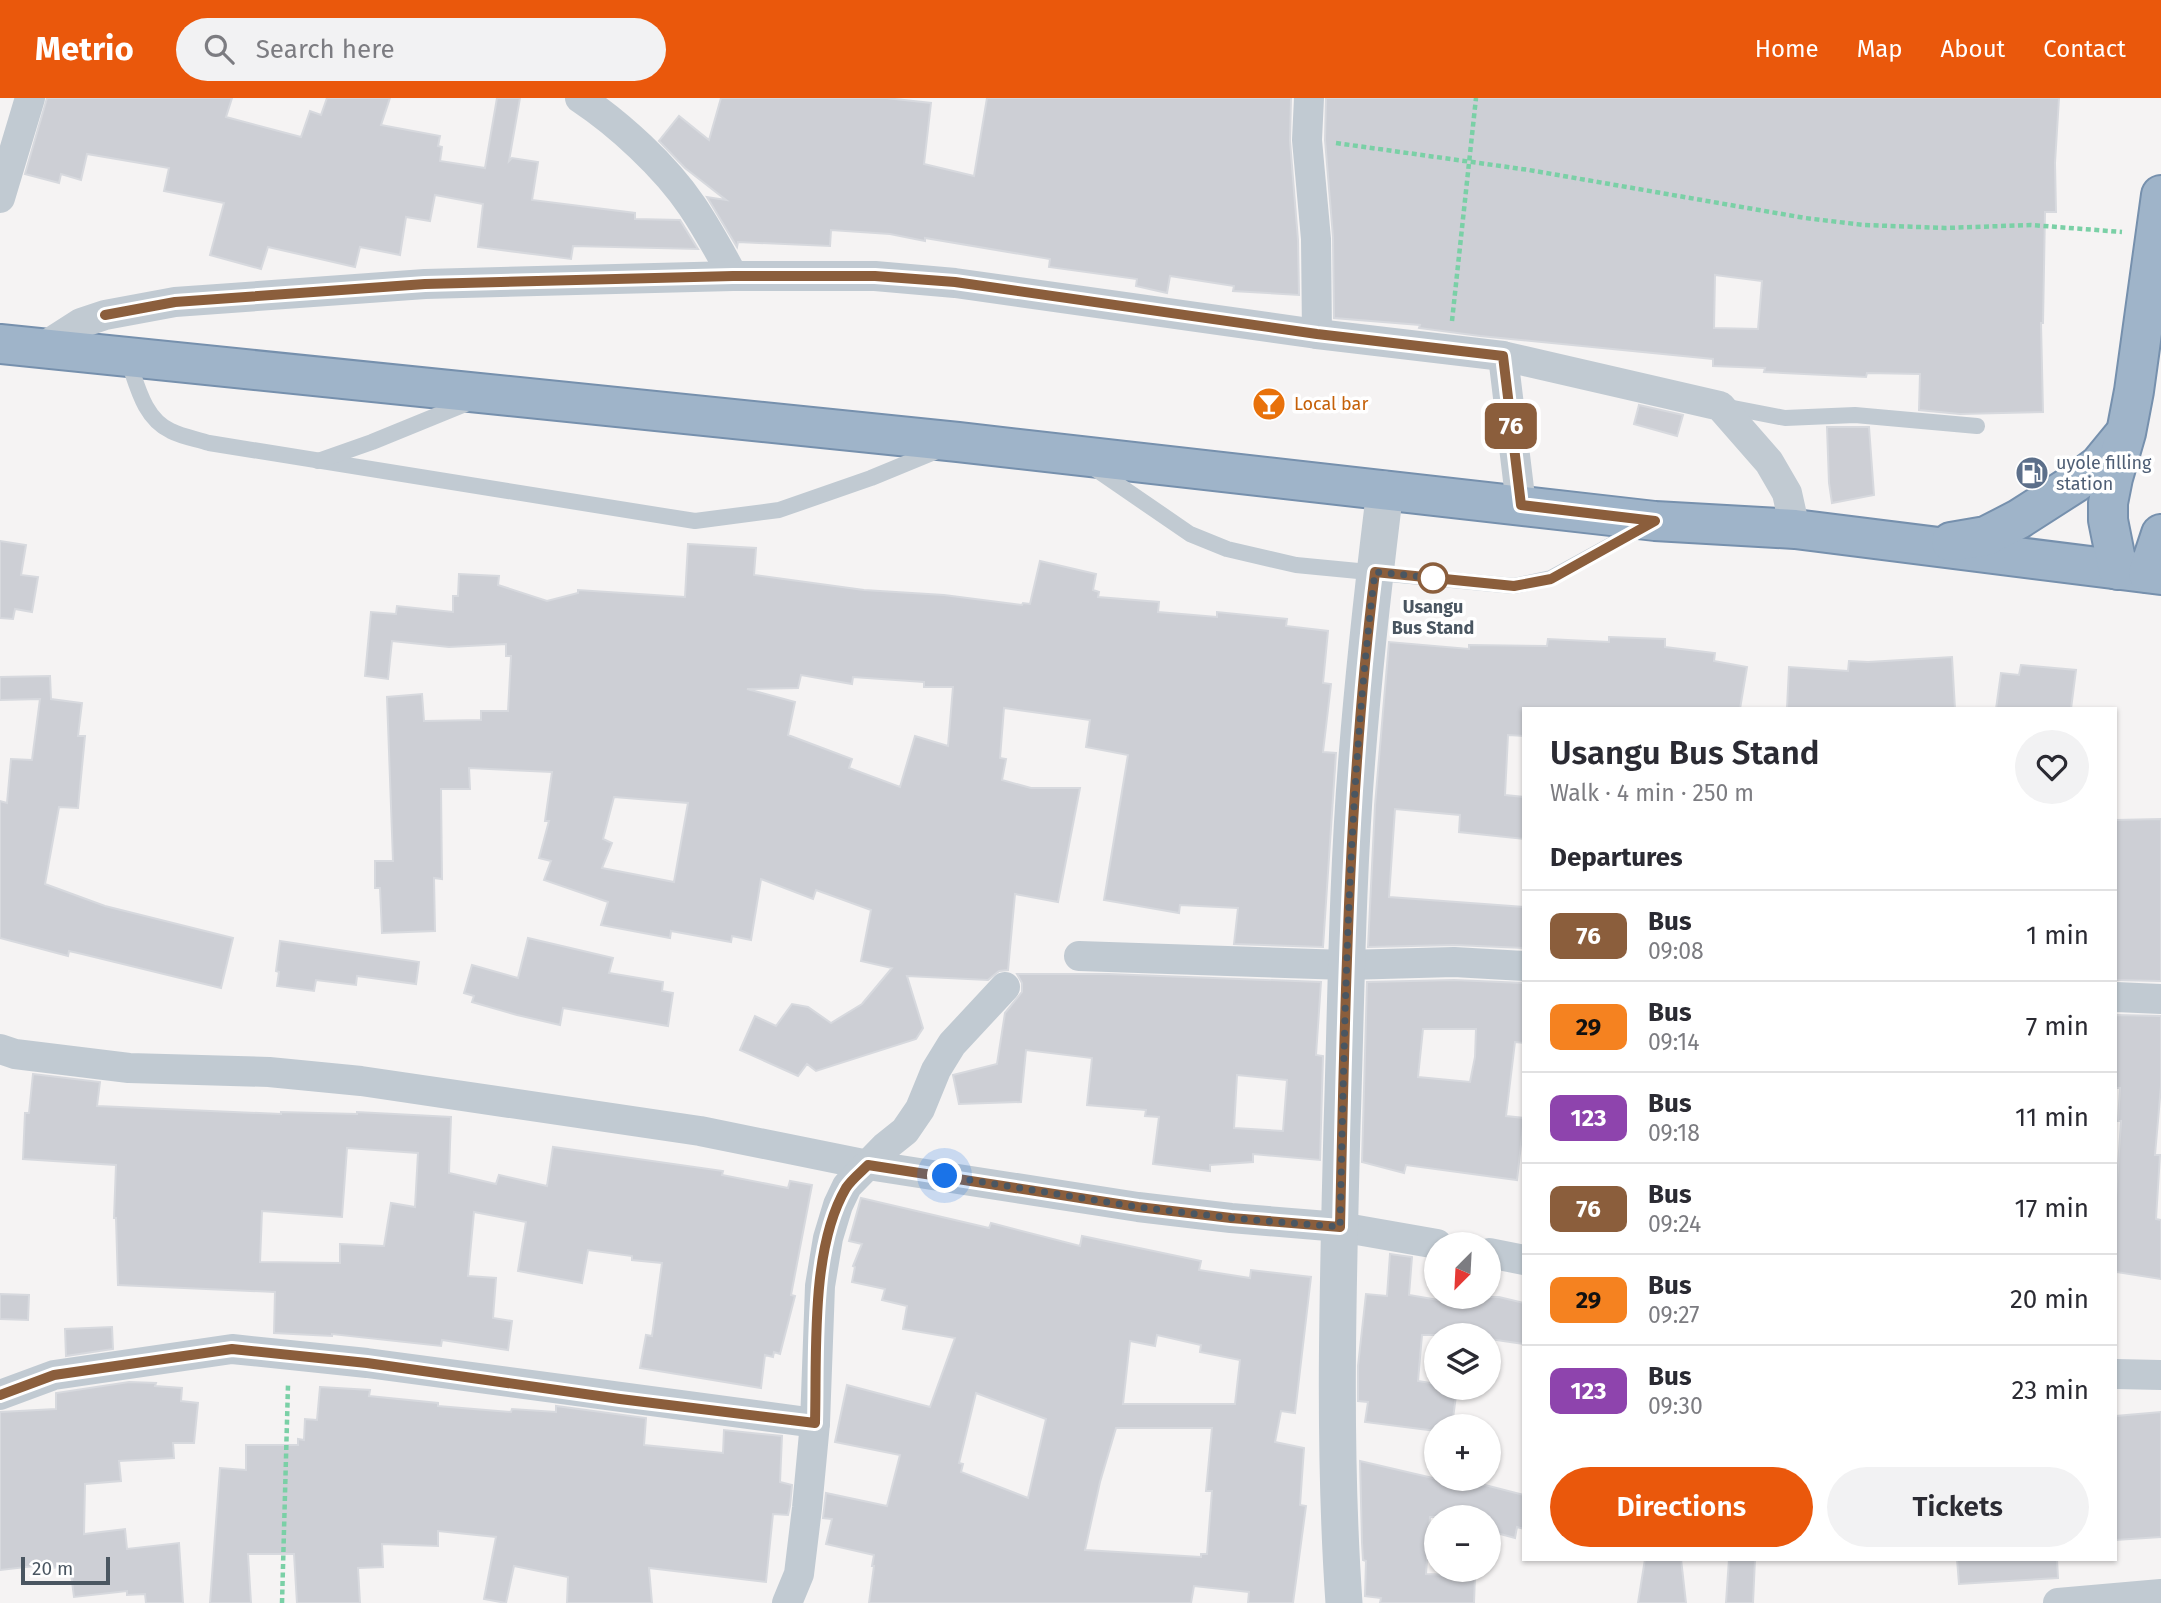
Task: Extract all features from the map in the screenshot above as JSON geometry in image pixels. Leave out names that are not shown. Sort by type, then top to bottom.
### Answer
[{"type":"highway","points":[[2142,573],[2108,520],[2108,503],[2134,391],[2161,195]]},
{"type":"highway","points":[[15,348],[127,357],[958,442],[1655,521],[1795,529],[2142,573]]},
{"type":"highway","points":[[1932,546],[1986,536],[2019,519],[2076,484],[2099,465],[2126,432]]},
{"type":"highway","points":[[2142,573],[2161,534]]},
{"type":"street","points":[[0,198],[30,98]]},
{"type":"street","points":[[580,98],[599,111],[654,162],[692,205],[733,276]]},
{"type":"street","points":[[1309,98],[1307,140],[1316,239],[1317,334]]},
{"type":"street","points":[[15,348],[105,315],[175,302],[425,284],[733,276],[875,276],[955,282],[1317,334],[1503,356],[1720,406],[1769,463],[1787,494],[1795,529]]},
{"type":"street","points":[[1503,356],[1521,505]]},
{"type":"street","points":[[1344,1603],[1338,1479],[1346,965],[1356,759],[1385,490]]},
{"type":"street","points":[[1079,956],[1346,965],[1454,962],[1522,966]]},
{"type":"street","points":[[787,1603],[799,1574],[815,1423],[820,1286],[828,1238],[838,1205],[847,1186],[905,1131],[920,1108],[936,1070],[952,1044],[1005,987]]},
{"type":"street","points":[[2117,996],[2161,999]]},
{"type":"street","points":[[0,1049],[15,1054],[129,1068],[269,1072],[362,1081],[700,1131],[868,1165],[1138,1207],[1340,1227],[1424,1242]]},
{"type":"street","points":[[1502,1256],[1522,1260]]},
{"type":"street","points":[[0,1395],[54,1375],[232,1349],[367,1363],[815,1423]]},
{"type":"street","points":[[2117,1374],[2161,1375]]},
{"type":"street","points":[[2059,1603],[2161,1594]]},
{"type":"lane","points":[[127,357],[142,400],[154,418],[171,431],[209,443],[695,521],[779,510],[871,478],[958,442]]},
{"type":"lane","points":[[315,462],[372,442],[488,394]]},
{"type":"lane","points":[[1720,406],[1785,418],[1855,415],[1977,426]]},
{"type":"lane","points":[[1079,457],[1190,534],[1227,549],[1296,565],[1514,586],[1551,579],[1655,521]]},
{"type":"path","points":[[1449,350],[1476,98]]},
{"type":"path","points":[[1307,140],[1468,161],[1805,218],[1864,225],[1945,228],[2031,225],[2154,236]]},
{"type":"path","points":[[282,1603],[289,1356]]},
{"type":"building","points":[[47,98],[232,98],[226,117],[301,137],[310,111],[321,115],[327,98],[390,98],[381,125],[440,136],[440,161],[485,168],[497,98],[520,98],[509,161],[512,158],[538,162],[532,200],[635,213],[635,219],[680,220],[698,249],[573,246],[571,259],[478,247],[483,204],[435,195],[430,221],[406,217],[400,255],[360,247],[355,267],[268,247],[261,269],[210,255],[224,203],[164,191],[169,168],[87,154],[81,180],[61,174],[59,183],[25,174]]},
{"type":"building","points":[[721,98],[886,98],[931,103],[924,164],[974,176],[987,98],[1291,98],[1290,141],[1298,240],[1299,295],[1233,291],[1234,286],[1170,276],[1167,293],[1136,286],[1137,279],[1049,267],[1050,259],[890,234],[831,230],[830,246],[738,242],[737,247],[707,197],[726,200],[685,168],[659,141],[679,116],[709,140]]},
{"type":"building","points":[[1326,98],[2059,98],[2055,163],[2056,212],[2045,212],[2041,323],[2043,412],[1960,414],[1919,410],[1920,374],[1867,373],[1866,377],[1764,372],[1765,368],[1713,366],[1713,359],[1480,336],[1419,328],[1420,325],[1334,318],[1333,237],[1325,140]],"holes":[[[1715,275],[1762,281],[1758,329],[1714,328]]]},
{"type":"building","points":[[1639,405],[1683,415],[1677,436],[1634,424]]},
{"type":"building","points":[[1827,427],[1869,427],[1874,495],[1832,503]]},
{"type":"building","points":[[0,541],[26,545],[21,575],[38,577],[32,612],[15,609],[13,619],[0,618]]},
{"type":"building","points":[[688,544],[756,548],[754,575],[864,590],[944,595],[1022,605],[1030,604],[1040,561],[1096,574],[1093,590],[1099,592],[1098,597],[1159,602],[1158,612],[1217,617],[1217,612],[1287,619],[1286,626],[1328,631],[1323,683],[1331,684],[1323,752],[1336,753],[1323,947],[1234,944],[1238,908],[1180,905],[1179,913],[1104,900],[1128,755],[1086,747],[1090,720],[1004,708],[1000,758],[1006,759],[1002,780],[1031,788],[1080,788],[1058,902],[1015,894],[1008,970],[999,971],[988,980],[907,976],[923,1028],[916,1039],[816,1071],[807,1064],[798,1076],[740,1050],[755,1016],[776,1026],[792,1004],[808,1007],[831,1023],[862,1004],[892,968],[861,961],[871,910],[816,890],[813,899],[761,879],[751,940],[732,936],[731,942],[671,931],[670,938],[601,925],[608,902],[544,880],[551,861],[539,858],[549,821],[545,821],[552,772],[469,768],[470,789],[441,789],[442,879],[434,878],[435,931],[382,933],[380,888],[375,888],[375,861],[393,861],[387,697],[422,694],[424,721],[481,720],[481,711],[508,711],[511,656],[506,656],[506,644],[449,647],[392,641],[388,679],[365,676],[371,612],[396,614],[397,606],[453,612],[453,596],[458,596],[459,574],[499,576],[498,585],[547,601],[578,593],[578,590],[685,597]],"holes":[[[801,675],[852,684],[853,677],[924,682],[924,687],[953,687],[948,746],[915,736],[900,787],[849,768],[852,759],[788,735],[795,702],[747,689],[798,688]],[[614,797],[688,803],[674,882],[602,868],[612,843],[603,839]]]},
{"type":"building","points":[[1609,637],[1665,639],[1665,647],[1715,653],[1714,661],[1747,667],[1740,707],[1522,707],[1522,736],[1508,735],[1505,795],[1522,797],[1522,839],[1459,832],[1460,815],[1395,809],[1389,897],[1522,907],[1522,948],[1454,945],[1368,947],[1375,805],[1389,642],[1469,649],[1469,645],[1547,646],[1548,639],[1609,642]]},
{"type":"building","points":[[1952,657],[1955,707],[1787,707],[1789,667],[1848,671],[1849,661]]},
{"type":"building","points":[[2021,665],[2076,670],[2071,707],[1996,707],[2001,673],[2019,675]]},
{"type":"building","points":[[50,676],[51,699],[82,703],[78,736],[85,736],[78,808],[59,807],[45,884],[105,906],[233,938],[221,988],[69,951],[68,956],[0,938],[0,801],[7,803],[11,759],[32,760],[40,699],[0,700],[0,677]]},
{"type":"building","points":[[2161,819],[2161,981],[2117,980],[2117,820]]},
{"type":"building","points":[[528,938],[613,958],[609,973],[663,982],[662,991],[673,993],[668,1026],[563,1008],[560,1025],[472,1002],[474,996],[464,993],[472,965],[518,978]]},
{"type":"building","points":[[280,941],[419,962],[416,984],[357,976],[356,985],[316,980],[314,991],[277,986]]},
{"type":"building","points":[[1017,974],[1108,974],[1321,982],[1316,1055],[1323,1056],[1320,1160],[1253,1154],[1253,1162],[1210,1165],[1210,1171],[1153,1164],[1159,1117],[1145,1116],[1146,1110],[1087,1105],[1092,1058],[1026,1050],[1021,1102],[959,1104],[953,1075],[997,1064],[1005,1013],[1022,992],[1022,983]],"holes":[[[1237,1075],[1287,1080],[1283,1131],[1234,1128]]]},
{"type":"building","points":[[1454,980],[1522,983],[1522,1043],[1515,1042],[1506,1116],[1522,1118],[1517,1180],[1406,1165],[1404,1173],[1362,1162],[1367,982]],"holes":[[[1423,1029],[1476,1029],[1475,1057],[1470,1082],[1418,1077]]]},
{"type":"building","points":[[2117,1015],[2161,1016],[2161,1086],[2155,1155],[2160,1155],[2156,1219],[2161,1220],[2161,1279],[2117,1272],[2120,1088],[2117,1088]]},
{"type":"building","points":[[33,1074],[100,1082],[97,1106],[281,1114],[357,1112],[451,1117],[449,1173],[496,1184],[499,1175],[547,1186],[553,1147],[723,1171],[722,1175],[788,1188],[790,1181],[812,1185],[791,1295],[795,1296],[780,1354],[774,1352],[773,1357],[765,1355],[761,1388],[640,1368],[646,1335],[652,1336],[662,1263],[632,1260],[632,1256],[588,1250],[582,1283],[518,1271],[526,1222],[474,1212],[468,1276],[496,1278],[493,1318],[512,1321],[508,1350],[442,1340],[441,1346],[332,1334],[274,1333],[275,1292],[118,1285],[114,1218],[116,1165],[23,1159],[25,1113],[29,1113]],"holes":[[[347,1148],[418,1153],[415,1207],[391,1203],[384,1246],[340,1244],[340,1263],[260,1262],[262,1211],[342,1217]]]},
{"type":"building","points":[[861,1198],[989,1228],[991,1223],[1080,1246],[1082,1236],[1201,1261],[1199,1270],[1250,1278],[1251,1270],[1311,1277],[1295,1413],[1281,1411],[1275,1442],[1304,1448],[1300,1505],[1306,1506],[1293,1603],[1248,1603],[1249,1592],[1194,1586],[1191,1603],[869,1603],[874,1555],[826,1544],[832,1519],[823,1518],[826,1493],[887,1506],[900,1455],[835,1442],[847,1385],[930,1407],[955,1338],[903,1329],[907,1306],[882,1300],[885,1289],[852,1282],[853,1266],[862,1244],[849,1241]],"holes":[[[1157,1335],[1201,1345],[1200,1352],[1240,1360],[1235,1404],[1123,1404],[1130,1341],[1155,1346]],[[976,1393],[1046,1419],[1028,1498],[961,1472],[963,1464],[959,1463]],[[1116,1428],[1212,1428],[1206,1491],[1212,1491],[1207,1554],[1201,1554],[1201,1557],[1085,1550],[1100,1482]]]},
{"type":"building","points":[[1390,1254],[1412,1257],[1409,1295],[1424,1298],[1424,1309],[1502,1309],[1502,1298],[1522,1303],[1522,1344],[1501,1341],[1501,1323],[1424,1323],[1418,1381],[1424,1382],[1424,1400],[1455,1400],[1454,1414],[1424,1414],[1424,1429],[1365,1422],[1368,1402],[1358,1401],[1358,1366],[1366,1294],[1387,1296]]},
{"type":"building","points":[[0,1294],[29,1295],[28,1320],[0,1319]]},
{"type":"building","points":[[112,1327],[113,1349],[66,1356],[65,1329]]},
{"type":"building","points":[[129,1382],[182,1388],[181,1401],[198,1403],[194,1443],[173,1443],[174,1458],[119,1461],[121,1481],[85,1484],[84,1534],[125,1529],[127,1549],[179,1543],[183,1603],[146,1603],[145,1594],[127,1595],[127,1591],[74,1597],[70,1566],[43,1569],[43,1565],[0,1570],[0,1412],[56,1409],[56,1393]]},
{"type":"building","points":[[320,1387],[370,1390],[369,1396],[438,1403],[438,1406],[511,1412],[512,1409],[556,1412],[556,1406],[646,1418],[644,1445],[723,1453],[724,1430],[782,1436],[780,1482],[792,1485],[790,1506],[788,1515],[773,1514],[766,1582],[649,1568],[652,1603],[567,1603],[568,1577],[514,1566],[506,1603],[484,1599],[496,1537],[438,1531],[438,1546],[382,1544],[383,1567],[358,1568],[360,1603],[297,1603],[294,1554],[248,1554],[251,1603],[210,1603],[220,1468],[246,1470],[246,1445],[298,1445],[298,1439],[304,1440],[305,1419],[317,1420]]},
{"type":"building","points":[[2161,1412],[2161,1537],[2117,1540],[2117,1416]]},
{"type":"building","points":[[1360,1461],[1424,1476],[1424,1491],[1501,1489],[1522,1494],[1522,1528],[1517,1527],[1515,1538],[1501,1534],[1501,1505],[1424,1505],[1424,1582],[1475,1582],[1474,1603],[1380,1603],[1381,1598],[1365,1596],[1366,1561],[1363,1560]]},
{"type":"building","points":[[1645,1561],[1681,1561],[1686,1603],[1638,1603]]},
{"type":"building","points":[[1729,1561],[1755,1561],[1753,1603],[1726,1603]]},
{"type":"building","points":[[1957,1561],[2057,1561],[2058,1578],[1959,1584]]},
{"type":"bus line","name":"76","points":[[0,1395],[54,1375],[232,1349],[367,1363],[815,1423],[820,1286],[828,1238],[847,1186],[868,1165],[1138,1207],[1340,1227],[1346,965],[1356,759],[1375,572],[1514,586],[1551,579],[1655,521],[1521,505],[1503,356],[1317,334],[955,282],[875,276],[750,275],[425,284],[175,302],[105,315]]},
{"type":"place","name":"Local bar","points":[[1269,404]]},
{"type":"place","name":"uyole filling station","points":[[2032,473]]},
{"type":"place","name":"Usangu Bus Stand","points":[[1433,578]]},
{"type":"route","points":[[945,1176],[1138,1207],[1340,1227],[1346,965],[1356,759],[1375,572],[1445,579],[1433,578]]}]
